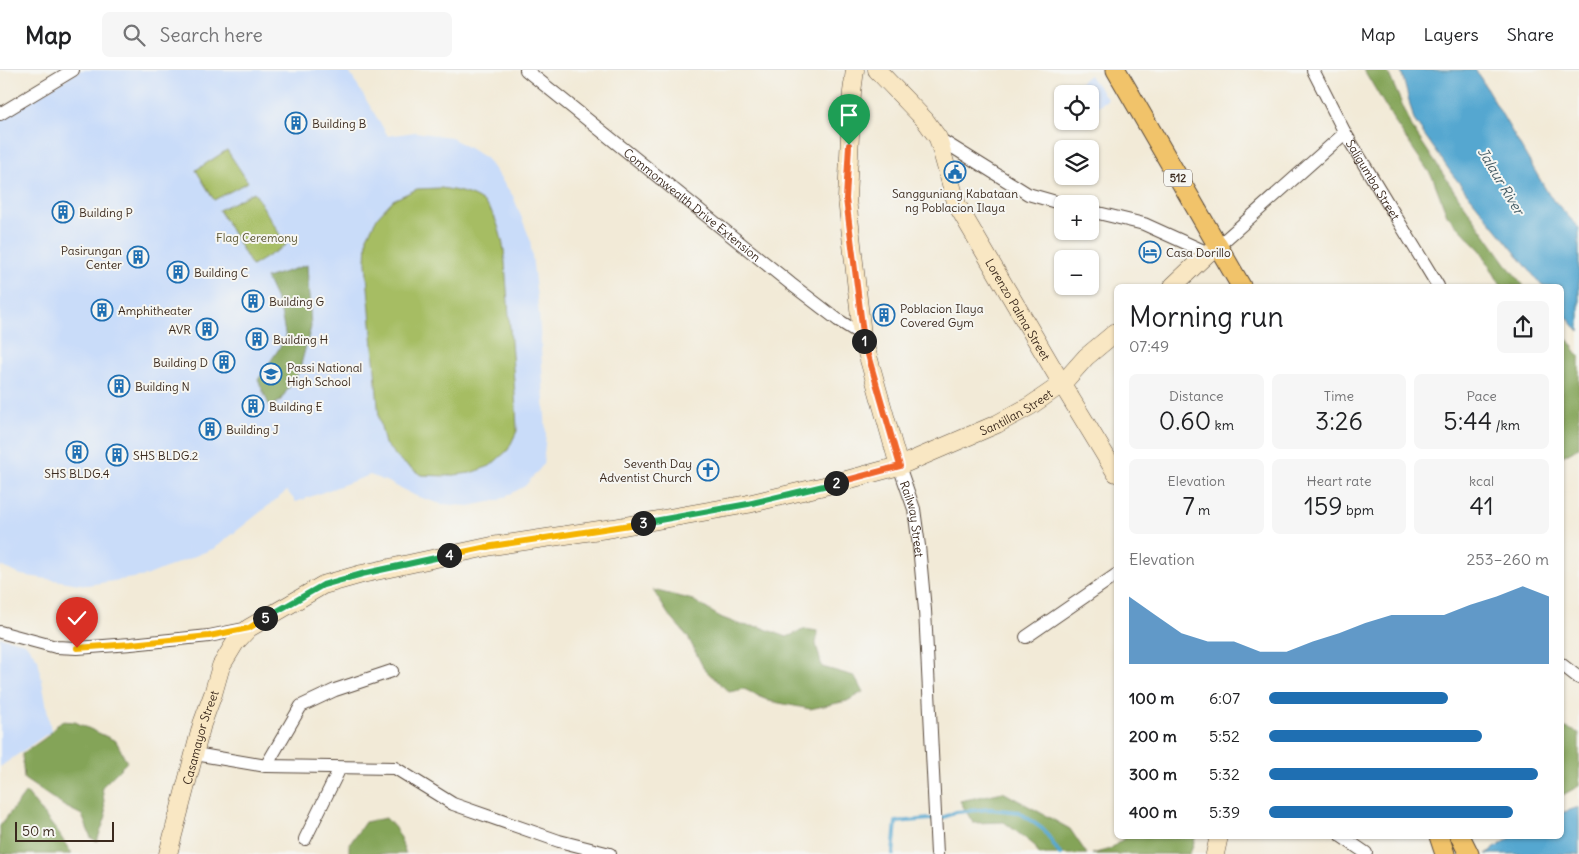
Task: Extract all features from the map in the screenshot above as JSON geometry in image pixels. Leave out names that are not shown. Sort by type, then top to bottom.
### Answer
[{"type":"main road","name":"512","points":[[1116,70],[1212,250],[1239,284]]},
{"type":"main road","points":[[1439,839],[1445,854]]},
{"type":"main road","points":[[1462,839],[1469,854]]},
{"type":"street","points":[[0,114],[73,70]]},
{"type":"street","name":"Commonwealth Drive Extension","points":[[526,70],[792,284],[838,320],[862,335]]},
{"type":"street","name":"Railway Street","points":[[855,70],[846,199],[862,335],[914,509],[925,610],[937,854]]},
{"type":"street","points":[[877,70],[925,120],[938,138],[1028,194],[1054,201]]},
{"type":"street","name":"Saligumba Street","points":[[1313,70],[1345,134],[1437,284]]},
{"type":"street","points":[[1175,284],[1345,134]]},
{"type":"street","name":"Lorenzo Palma Street","points":[[938,138],[958,205],[1114,470]]},
{"type":"street","points":[[1099,213],[1144,224],[1212,250]]},
{"type":"street","name":"Santillan Street","points":[[249,628],[323,585],[362,574],[492,546],[612,528],[748,504],[900,466],[997,424],[1030,406],[1062,384],[1086,357],[1114,334]]},
{"type":"street","points":[[1026,637],[1114,576]]},
{"type":"street","points":[[0,632],[56,647],[77,648],[199,637],[249,628]]},
{"type":"street","name":"Casamayor Street","points":[[168,854],[202,724],[221,666],[235,643],[249,628]]},
{"type":"street","points":[[1564,666],[1579,678]]},
{"type":"street","points":[[266,766],[301,706],[335,690],[392,671]]},
{"type":"street","points":[[195,754],[266,766],[395,768],[454,804],[559,841],[610,854]]},
{"type":"street","points":[[305,839],[340,768]]},
{"type":"street","points":[[1215,854],[1218,839]]},
{"type":"street","points":[[1346,839],[1366,853]]},
{"type":"shaded area","name":"Passi National High School","points":[[81,70],[348,70],[388,136],[415,132],[450,137],[486,158],[513,196],[530,239],[539,314],[546,434],[543,465],[525,486],[499,500],[469,506],[441,504],[416,496],[370,475],[296,502],[287,491],[215,548],[146,576],[87,585],[21,575],[0,566],[0,120]]},
{"type":"shaded area","points":[[1089,75],[1097,85],[1077,85]]},
{"type":"shaded area","points":[[1099,88],[1108,99],[1099,106]]},
{"type":"shaded area","points":[[0,637],[25,643],[38,659],[51,731],[0,767]]},
{"type":"green space","points":[[1364,70],[1387,70],[1413,129],[1453,189],[1522,284],[1500,284],[1481,251],[1447,215],[1433,178],[1396,124]]},
{"type":"green space","name":"Flag Ceremony","points":[[227,150],[248,182],[214,200],[196,170]]},
{"type":"green space","points":[[441,188],[469,194],[478,199],[492,212],[497,222],[504,250],[517,431],[508,450],[490,466],[470,473],[446,476],[421,475],[402,462],[385,444],[379,418],[366,263],[367,237],[378,216],[393,200],[417,189]]},
{"type":"green space","name":"Flag Ceremony","points":[[254,192],[286,245],[252,266],[219,210]]},
{"type":"green space","points":[[307,265],[311,327],[299,372],[280,401],[270,407],[258,380],[286,338],[280,308],[266,278]]},
{"type":"green space","points":[[1564,334],[1579,356],[1579,447],[1564,455]]},
{"type":"green space","points":[[653,590],[693,600],[720,617],[741,625],[760,627],[787,637],[805,629],[817,631],[816,644],[822,667],[854,676],[863,692],[847,701],[810,709],[769,701],[744,689],[729,692],[704,669],[688,637],[668,614]]},
{"type":"green space","points":[[61,721],[75,722],[116,741],[127,762],[102,787],[106,816],[97,841],[91,838],[82,815],[64,806],[24,779],[22,754],[45,738]]},
{"type":"green space","points":[[1564,727],[1579,733],[1579,786],[1564,794]]},
{"type":"green space","points":[[26,792],[72,854],[0,854],[0,826]]},
{"type":"green space","points":[[1003,792],[1070,829],[1087,854],[1039,854],[1034,845],[1004,822],[973,823],[960,801]]},
{"type":"green space","points":[[386,818],[397,830],[406,854],[349,854],[349,845],[365,822]]},
{"type":"green space","points":[[1123,839],[1195,839],[1190,854],[1092,854],[1110,849]]},
{"type":"water","name":"Jalaur River","points":[[1401,70],[1476,70],[1549,195],[1579,228],[1579,332],[1564,314],[1564,284],[1540,284],[1452,174],[1414,120]]},
{"type":"water","points":[[1579,807],[1579,854],[1486,854],[1508,839],[1564,839],[1564,812]]},
{"type":"waterway","points":[[893,854],[896,822],[942,818],[956,812],[990,809],[1019,812],[1044,830],[1060,854]]},
{"type":"place","name":"Building B","points":[[296,123]]},
{"type":"place","name":"Sangguniang Kabataan ng Poblacion Ilaya","points":[[955,172]]},
{"type":"place","name":"Building P","points":[[63,212]]},
{"type":"place","name":"Casa Dorillo","points":[[1150,252]]},
{"type":"place","name":"Pasirungan Center","points":[[138,257]]},
{"type":"place","name":"Building C","points":[[178,272]]},
{"type":"place","name":"Building G","points":[[253,301]]},
{"type":"place","name":"Amphitheater","points":[[102,310]]},
{"type":"place","name":"Poblacion Ilaya Covered Gym","points":[[884,315]]},
{"type":"place","name":"AVR","points":[[207,329]]},
{"type":"place","name":"Building H","points":[[257,339]]},
{"type":"place","name":"Building D","points":[[224,362]]},
{"type":"place","name":"Passi National High School","points":[[271,374]]},
{"type":"place","name":"Building N","points":[[119,386]]},
{"type":"place","name":"Building E","points":[[253,406]]},
{"type":"place","name":"Building J","points":[[210,429]]},
{"type":"place","name":"SHS BLDG.4","points":[[77,452]]},
{"type":"place","name":"SHS BLDG.2","points":[[117,455]]},
{"type":"place","name":"Seventh Day Adventist Church","points":[[708,470]]},
{"type":"route","points":[[77,648],[209,636],[249,628],[323,585],[362,574],[492,546],[612,528],[748,504],[900,466],[862,335],[846,199],[849,145]]}]
